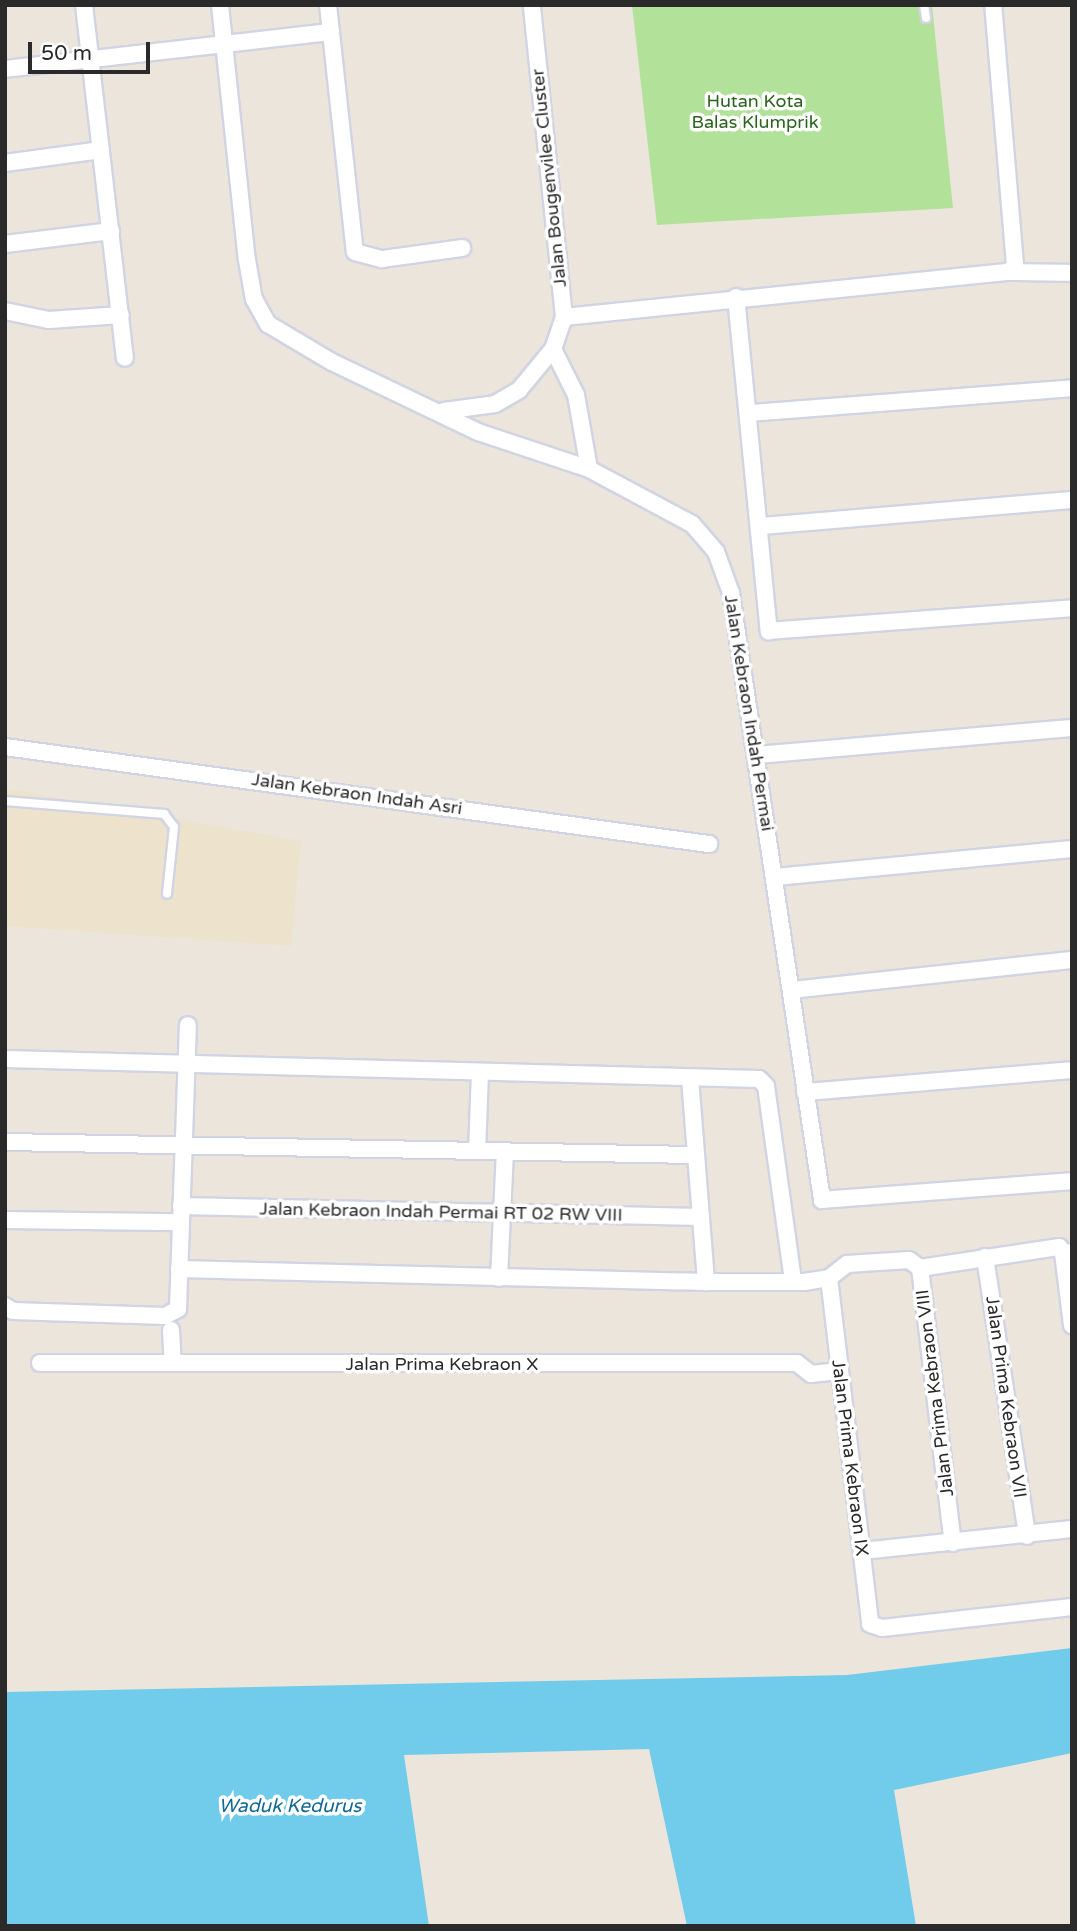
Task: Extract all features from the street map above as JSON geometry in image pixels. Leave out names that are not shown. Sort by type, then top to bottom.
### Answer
[{"type":"street","points":[[84,5],[125,358]]},
{"type":"street","name":"Jalan Kebraon Indah Permai","points":[[220,5],[247,260],[254,299],[268,324],[332,362],[442,412],[478,432],[589,468],[686,521],[716,552],[731,593],[775,877],[804,1092],[824,1202],[1072,1181]]},
{"type":"street","points":[[328,5],[355,252],[382,259],[462,248]]},
{"type":"street","name":"Jalan Bougenvilee Cluster","points":[[442,412],[469,411],[507,397],[538,372],[553,349],[564,317],[532,5]]},
{"type":"street","points":[[993,5],[1015,265],[1009,272]]},
{"type":"street","points":[[5,69],[224,41],[331,32]]},
{"type":"street","points":[[5,163],[101,150]]},
{"type":"street","points":[[5,244],[111,231]]},
{"type":"street","points":[[564,317],[736,296],[1009,272],[1072,273]]},
{"type":"street","points":[[736,296],[771,632],[1072,608]]},
{"type":"street","points":[[5,311],[49,320],[121,315]]},
{"type":"street","points":[[553,349],[576,395],[589,468]]},
{"type":"street","points":[[750,413],[1072,388]]},
{"type":"street","points":[[761,526],[1072,500]]},
{"type":"street","points":[[756,755],[1072,728]]},
{"type":"street","name":"Jalan Kebraon Indah Asri","points":[[5,747],[709,845]]},
{"type":"street","points":[[775,877],[1072,849]]},
{"type":"street","points":[[791,990],[1072,960]]},
{"type":"street","points":[[9,1308],[165,1316],[178,1309],[188,1025]]},
{"type":"street","points":[[5,1059],[759,1079],[766,1086],[811,1281]]},
{"type":"street","points":[[804,1092],[1072,1070]]},
{"type":"street","points":[[477,1151],[480,1072]]},
{"type":"street","points":[[690,1077],[706,1282]]},
{"type":"street","points":[[5,1142],[696,1155]]},
{"type":"street","points":[[499,1278],[505,1151]]},
{"type":"street","name":"Jalan Kebraon Indah Permai RT 02 RW VIII","points":[[5,1220],[181,1214],[502,1213],[701,1217]]},
{"type":"street","name":"Jalan Prima Kebraon VIII","points":[[953,1543],[919,1268],[1059,1247],[1067,1253]]},
{"type":"street","points":[[1067,1253],[1072,1325]]},
{"type":"street","name":"Jalan Prima Kebraon VII","points":[[985,1257],[1027,1536]]},
{"type":"street","points":[[179,1269],[706,1282],[811,1281],[847,1264],[909,1260],[919,1268]]},
{"type":"street","name":"Jalan Prima Kebraon IX","points":[[811,1281],[862,1551],[868,1622],[882,1628],[1072,1606]]},
{"type":"street","points":[[171,1330],[173,1363]]},
{"type":"street","name":"Jalan Prima Kebraon X","points":[[40,1363],[797,1363],[827,1372]]},
{"type":"street","points":[[862,1551],[1027,1536],[1072,1529]]},
{"type":"lane","points":[[924,5],[926,18]]},
{"type":"lane","points":[[5,801],[164,814],[174,827],[167,894]]},
{"type":"shaded area","points":[[5,788],[301,841],[291,946],[5,926]]},
{"type":"green space","name":"Hutan Kota Balas Klumprik","points":[[632,5],[932,5],[953,208],[657,225]]},
{"type":"water","name":"Waduk Kedurus","points":[[1072,1648],[1072,1753],[894,1790],[916,1926],[687,1926],[649,1749],[404,1755],[429,1926],[5,1926],[5,1692],[847,1675]]}]
